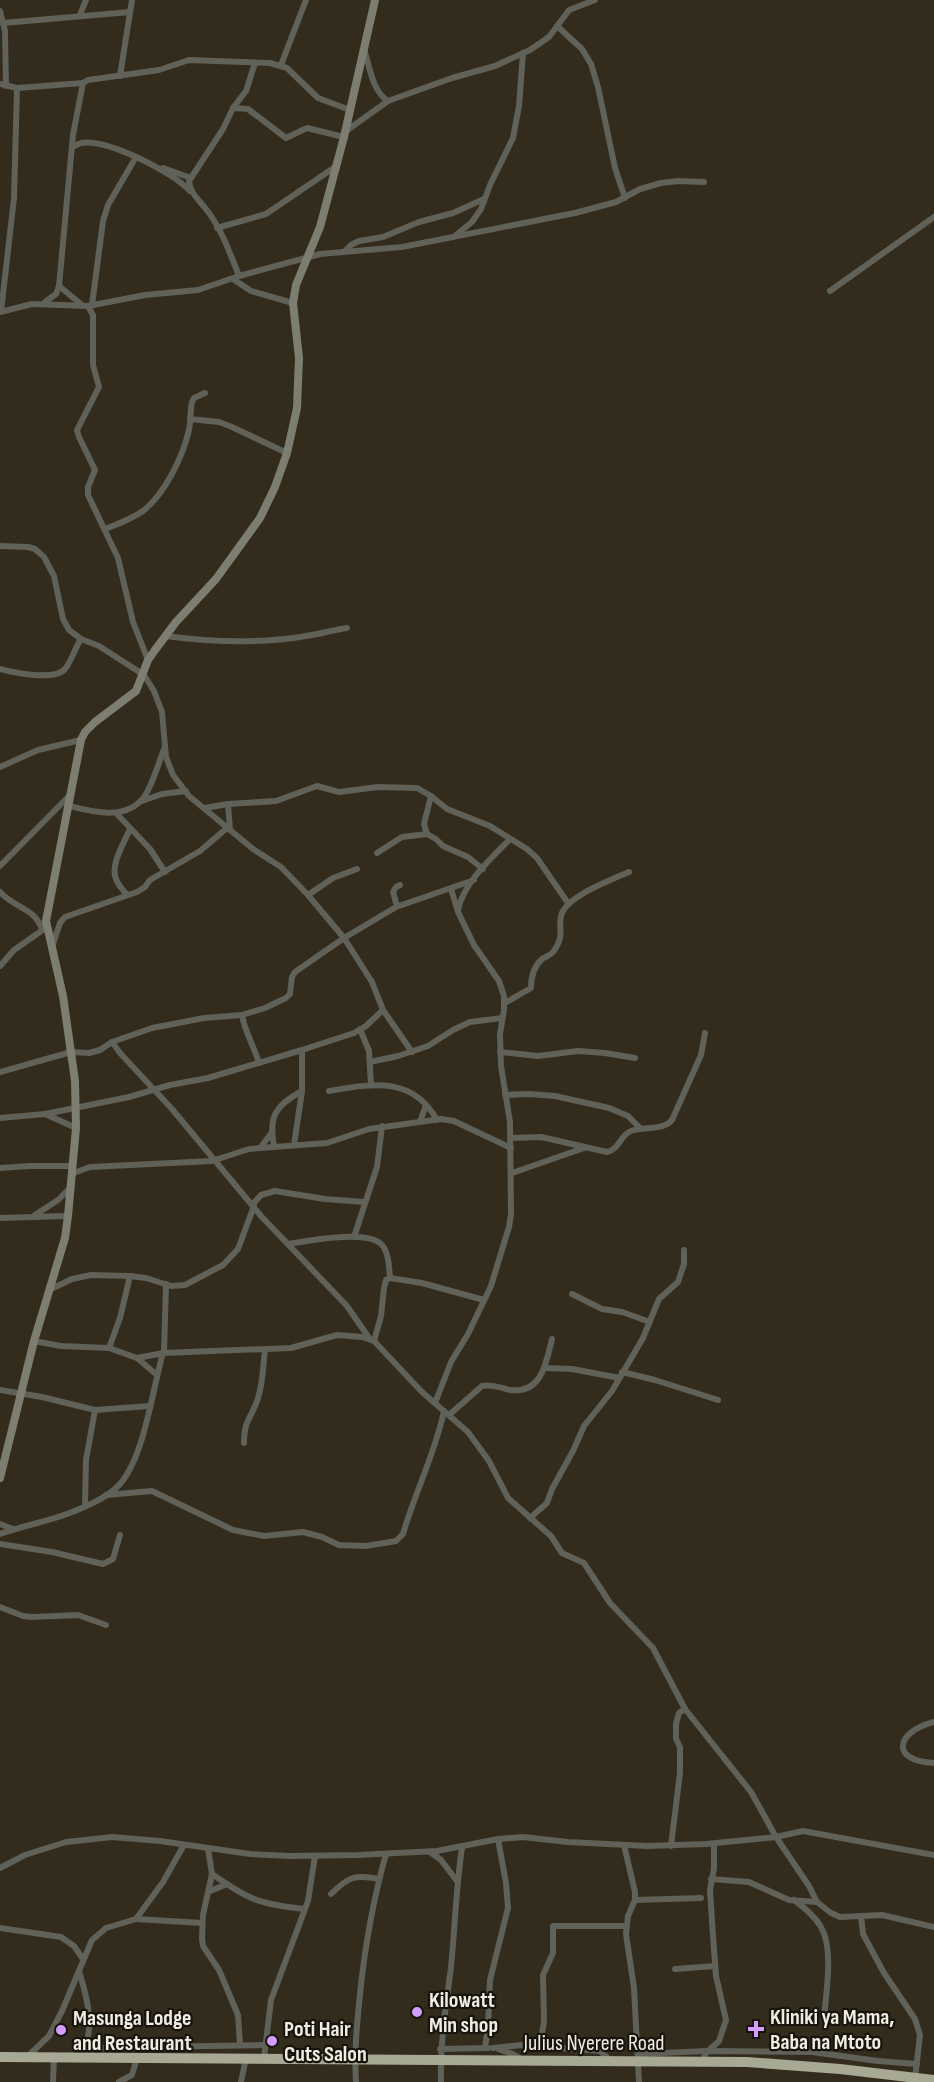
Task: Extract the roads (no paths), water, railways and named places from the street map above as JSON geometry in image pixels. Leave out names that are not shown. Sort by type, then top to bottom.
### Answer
[{"type":"highway","name":"Julius Nyerere Road","points":[[0,2057],[54,2057],[84,2053],[137,2058],[354,2058],[440,2054],[522,2061],[611,2062],[638,2058],[747,2062],[934,2080]]},
{"type":"street","points":[[80,15],[86,0]]},
{"type":"street","points":[[120,76],[132,0]]},
{"type":"street","points":[[281,65],[306,0]]},
{"type":"street","points":[[0,966],[14,950],[45,928],[81,740],[85,732],[94,722],[136,691],[148,660],[165,636],[216,579],[260,518],[275,487],[287,453],[297,408],[299,370],[293,303],[296,285],[320,227],[375,0]]},
{"type":"street","points":[[233,108],[248,109],[286,138],[307,128],[344,134],[388,101],[452,78],[495,66],[523,53],[543,42],[569,10],[595,0]]},
{"type":"street","points":[[0,11],[7,61],[3,85],[17,88],[83,83],[93,79],[159,69],[189,60],[232,60],[281,65],[293,73],[318,98],[350,110]]},
{"type":"street","points":[[3,23],[130,12]]},
{"type":"street","points":[[557,26],[582,49],[591,63],[615,168],[625,198]]},
{"type":"street","points":[[364,50],[376,89],[382,98],[388,101]]},
{"type":"street","points":[[455,236],[472,222],[481,209],[513,138],[517,125],[523,53]]},
{"type":"street","points":[[192,192],[191,178],[223,129],[233,108],[246,91],[255,63]]},
{"type":"street","points":[[44,303],[56,294],[58,286],[73,135],[83,83]]},
{"type":"street","points":[[17,88],[14,198],[1,312],[32,304],[90,305],[145,295],[198,290],[308,257],[345,251],[402,247],[541,220],[616,202],[640,189],[661,183],[704,182]]},
{"type":"street","points":[[73,135],[81,143]]},
{"type":"street","points":[[72,147],[81,143],[103,146],[136,157],[185,185],[218,228],[236,278],[251,291],[293,303]]},
{"type":"street","points":[[136,157],[108,205],[104,220],[90,305],[93,315],[93,365],[99,387],[77,430],[94,470],[88,488],[90,502],[118,558],[133,622],[148,660]]},
{"type":"street","points":[[154,166],[191,178]]},
{"type":"street","points":[[218,228],[266,213],[336,167]]},
{"type":"street","points":[[345,251],[359,241],[383,237],[419,222],[453,213],[484,199]]},
{"type":"street","points":[[830,291],[934,217]]},
{"type":"street","points":[[58,286],[90,305]]},
{"type":"street","points":[[105,529],[134,517],[146,509],[157,496],[177,464],[186,437],[192,402],[194,398],[205,393]]},
{"type":"street","points":[[190,419],[219,422],[287,453]]},
{"type":"street","points":[[0,546],[28,547],[35,549],[44,557],[54,576],[63,619],[69,630],[144,675],[154,691],[162,712],[168,764],[186,791],[228,829],[281,867],[308,895],[344,938],[372,982],[383,1010],[412,1052]]},
{"type":"street","points":[[165,636],[199,640],[245,640],[304,636],[347,628]]},
{"type":"street","points":[[0,671],[57,674],[66,668],[81,639]]},
{"type":"street","points":[[0,767],[38,750],[81,740]]},
{"type":"street","points":[[69,806],[92,812],[116,813],[126,810],[144,796],[165,747]]},
{"type":"street","points":[[204,808],[276,801],[317,786],[339,792],[378,787],[417,788],[447,809],[490,826],[527,849],[537,858],[568,903]]},
{"type":"street","points":[[138,802],[162,794],[186,791]]},
{"type":"street","points":[[0,866],[71,794]]},
{"type":"street","points":[[416,834],[424,824],[431,796]]},
{"type":"street","points":[[228,804],[228,829]]},
{"type":"street","points":[[116,813],[150,849],[165,872]]},
{"type":"street","points":[[424,824],[427,834]]},
{"type":"street","points":[[127,895],[116,880],[115,872],[130,829]]},
{"type":"street","points":[[51,947],[60,923],[65,917],[145,887],[150,880],[200,851],[228,829]]},
{"type":"street","points":[[377,853],[402,837],[427,834],[433,836],[443,846],[461,853],[483,869]]},
{"type":"street","points":[[458,912],[462,898],[474,880],[510,839]]},
{"type":"street","points":[[308,895],[333,878],[357,869]]},
{"type":"street","points":[[505,1003],[531,988],[532,974],[542,959],[551,955],[557,945],[562,933],[561,916],[568,903],[629,872]]},
{"type":"street","points":[[0,1072],[71,1052],[89,1053],[100,1050],[130,1033],[204,1018],[242,1015],[265,1008],[286,998],[292,988],[292,977],[295,972],[344,938],[398,906],[474,880]]},
{"type":"street","points":[[398,906],[393,892],[400,885]]},
{"type":"street","points":[[435,1403],[452,1362],[491,1286],[509,1227],[512,1173],[511,1138],[500,1052],[500,1029],[505,1003],[499,981],[474,945],[458,912],[451,889]]},
{"type":"street","points":[[0,892],[14,904],[35,915],[45,928],[63,996],[76,1107],[65,1238],[34,1341],[0,1478]]},
{"type":"street","points":[[0,1118],[45,1114],[208,1078],[302,1050],[360,1029],[383,1010]]},
{"type":"street","points":[[242,1015],[258,1063]]},
{"type":"street","points":[[370,1062],[412,1052],[434,1043],[464,1024],[477,1020],[502,1018]]},
{"type":"street","points":[[494,1020],[500,1029]]},
{"type":"street","points":[[360,1029],[367,1044],[371,1085]]},
{"type":"street","points":[[511,1138],[541,1137],[607,1152],[613,1151],[625,1133],[640,1128],[663,1126],[670,1122],[701,1055],[705,1034]]},
{"type":"street","points":[[112,1042],[216,1160],[261,1216],[347,1306],[371,1340],[480,1447],[508,1498],[551,1536],[562,1553],[584,1563],[610,1603],[653,1648],[684,1708],[752,1792],[776,1837],[818,1902],[834,1915],[846,1917],[882,1915],[934,1927]]},
{"type":"street","points":[[294,1145],[302,1091],[302,1050]]},
{"type":"street","points":[[500,1052],[538,1056],[578,1051],[635,1059]]},
{"type":"street","points":[[329,1092],[371,1085],[386,1085],[405,1090],[426,1105],[437,1119]]},
{"type":"street","points":[[274,1146],[272,1132],[278,1107],[302,1091]]},
{"type":"street","points":[[505,1095],[555,1096],[609,1108],[628,1116],[640,1128]]},
{"type":"street","points":[[420,1122],[426,1105]]},
{"type":"street","points":[[45,1114],[76,1128]]},
{"type":"street","points":[[0,1168],[28,1166],[84,1168],[216,1160],[261,1148],[327,1143],[382,1126],[437,1119],[454,1121],[511,1148]]},
{"type":"street","points":[[354,1237],[377,1167],[382,1126]]},
{"type":"street","points":[[261,1148],[272,1132]]},
{"type":"street","points":[[512,1173],[584,1148]]},
{"type":"street","points":[[72,1167],[84,1168]]},
{"type":"street","points":[[35,1215],[44,1207],[55,1202],[70,1188]]},
{"type":"street","points":[[49,1290],[72,1279],[91,1275],[130,1276],[166,1284],[185,1285],[223,1265],[242,1242],[253,1206],[261,1195],[275,1191],[325,1199],[364,1202]]},
{"type":"street","points":[[0,1218],[35,1215],[68,1216]]},
{"type":"street","points":[[249,1217],[261,1216]]},
{"type":"street","points":[[288,1244],[354,1237],[383,1246],[388,1258],[390,1278]]},
{"type":"street","points":[[530,1518],[547,1503],[584,1426],[621,1375],[650,1322],[659,1299],[678,1282],[684,1264],[684,1250]]},
{"type":"street","points":[[109,1348],[120,1318],[130,1276]]},
{"type":"street","points":[[371,1340],[381,1316],[386,1280],[390,1278],[422,1283],[484,1300]]},
{"type":"street","points":[[0,1534],[51,1520],[85,1505],[106,1495],[125,1476],[135,1456],[163,1353],[166,1284]]},
{"type":"street","points":[[572,1294],[602,1309],[622,1312],[650,1322]]},
{"type":"street","points":[[137,1358],[163,1353],[291,1348],[337,1335],[371,1340]]},
{"type":"street","points":[[106,1495],[152,1491],[223,1526],[264,1536],[303,1532],[322,1536],[339,1545],[376,1546],[396,1541],[401,1537],[447,1413],[482,1386],[525,1390],[532,1385],[545,1368],[552,1339]]},
{"type":"street","points":[[34,1341],[61,1346],[109,1348],[137,1358],[157,1375]]},
{"type":"street","points":[[244,1443],[244,1427],[255,1407],[261,1386],[265,1350]]},
{"type":"street","points":[[545,1368],[572,1369],[655,1380],[718,1400]]},
{"type":"street","points":[[0,1390],[42,1397],[95,1410],[150,1406]]},
{"type":"street","points":[[85,1505],[86,1460],[95,1410]]},
{"type":"street","points":[[0,1524],[14,1529]]},
{"type":"street","points":[[0,1544],[52,1552],[102,1564],[112,1559],[120,1535]]},
{"type":"street","points":[[0,1607],[32,1617],[78,1615],[106,1625]]},
{"type":"street","points":[[671,1846],[680,1773],[680,1747],[676,1739],[676,1724],[679,1713],[684,1708]]},
{"type":"street","points":[[934,1722],[916,1728],[905,1738],[903,1746],[912,1758],[920,1762],[934,1763]]},
{"type":"street","points":[[0,1868],[42,1848],[94,1838],[131,1838],[270,1856],[315,1856],[430,1852],[462,1848],[498,1839],[523,1837],[624,1845],[671,1846],[714,1844],[811,1831],[934,1855]]},
{"type":"street","points":[[485,2048],[490,1980],[508,1908],[507,1883],[498,1839]]},
{"type":"street","points":[[702,2062],[707,2051],[719,2041],[726,2020],[715,1966],[711,1880],[714,1868],[714,1844]]},
{"type":"street","points":[[136,1919],[163,1882],[184,1845]]},
{"type":"street","points":[[624,1845],[633,1879],[635,1900],[626,1926],[636,2007],[639,2082]]},
{"type":"street","points":[[441,2082],[440,2054],[462,1848]]},
{"type":"street","points":[[208,1849],[212,1874],[202,1923],[203,1946],[219,1970],[238,2015],[240,2045]]},
{"type":"street","points":[[430,1852],[441,1860],[457,1881]]},
{"type":"street","points":[[356,2082],[354,2058],[363,1958],[386,1854]]},
{"type":"street","points":[[264,2058],[271,2000],[311,1888],[315,1856]]},
{"type":"street","points":[[212,1874],[260,1902],[304,1909]]},
{"type":"street","points":[[332,1894],[347,1879],[354,1877],[379,1879]]},
{"type":"street","points":[[711,1880],[749,1882],[773,1894],[794,1900],[818,1902]]},
{"type":"street","points":[[208,1892],[227,1884]]},
{"type":"street","points":[[635,1900],[701,1898]]},
{"type":"street","points":[[794,1900],[813,1916],[822,1929],[826,1942],[828,1964],[824,2018]]},
{"type":"street","points":[[861,1916],[863,1934],[884,1973],[915,2019],[920,2035],[915,2078]]},
{"type":"street","points":[[26,2057],[49,2036],[83,1959],[97,1934],[106,1928],[136,1919],[202,1923]]},
{"type":"street","points":[[540,2047],[544,2021],[543,1975],[552,1953],[553,1926],[626,1926]]},
{"type":"street","points":[[0,1928],[61,1937],[74,1946],[83,1959]]},
{"type":"street","points":[[675,1968],[715,1966]]},
{"type":"street","points":[[78,1971],[85,1992],[90,2023],[84,2053],[265,2045]]},
{"type":"street","points":[[440,2054],[521,2045],[600,2051],[611,2062]]},
{"type":"street","points":[[493,2048],[513,2054],[522,2061]]},
{"type":"street","points":[[638,2058],[707,2051],[812,2052],[917,2064]]},
{"type":"street","points":[[53,2082],[54,2057]]},
{"type":"street","points":[[119,2082],[132,2075],[137,2058]]},
{"type":"street","points":[[241,2082],[246,2058]]},
{"type":"place","name":"Kilowatt Min shop","points":[[417,2012]]},
{"type":"place","name":"Kliniki ya Mama, Baba na Mtoto","points":[[756,2029]]},
{"type":"place","name":"Masunga Lodge and Restaurant","points":[[61,2030]]},
{"type":"place","name":"Poti Hair Cuts Salon","points":[[272,2041]]}]
